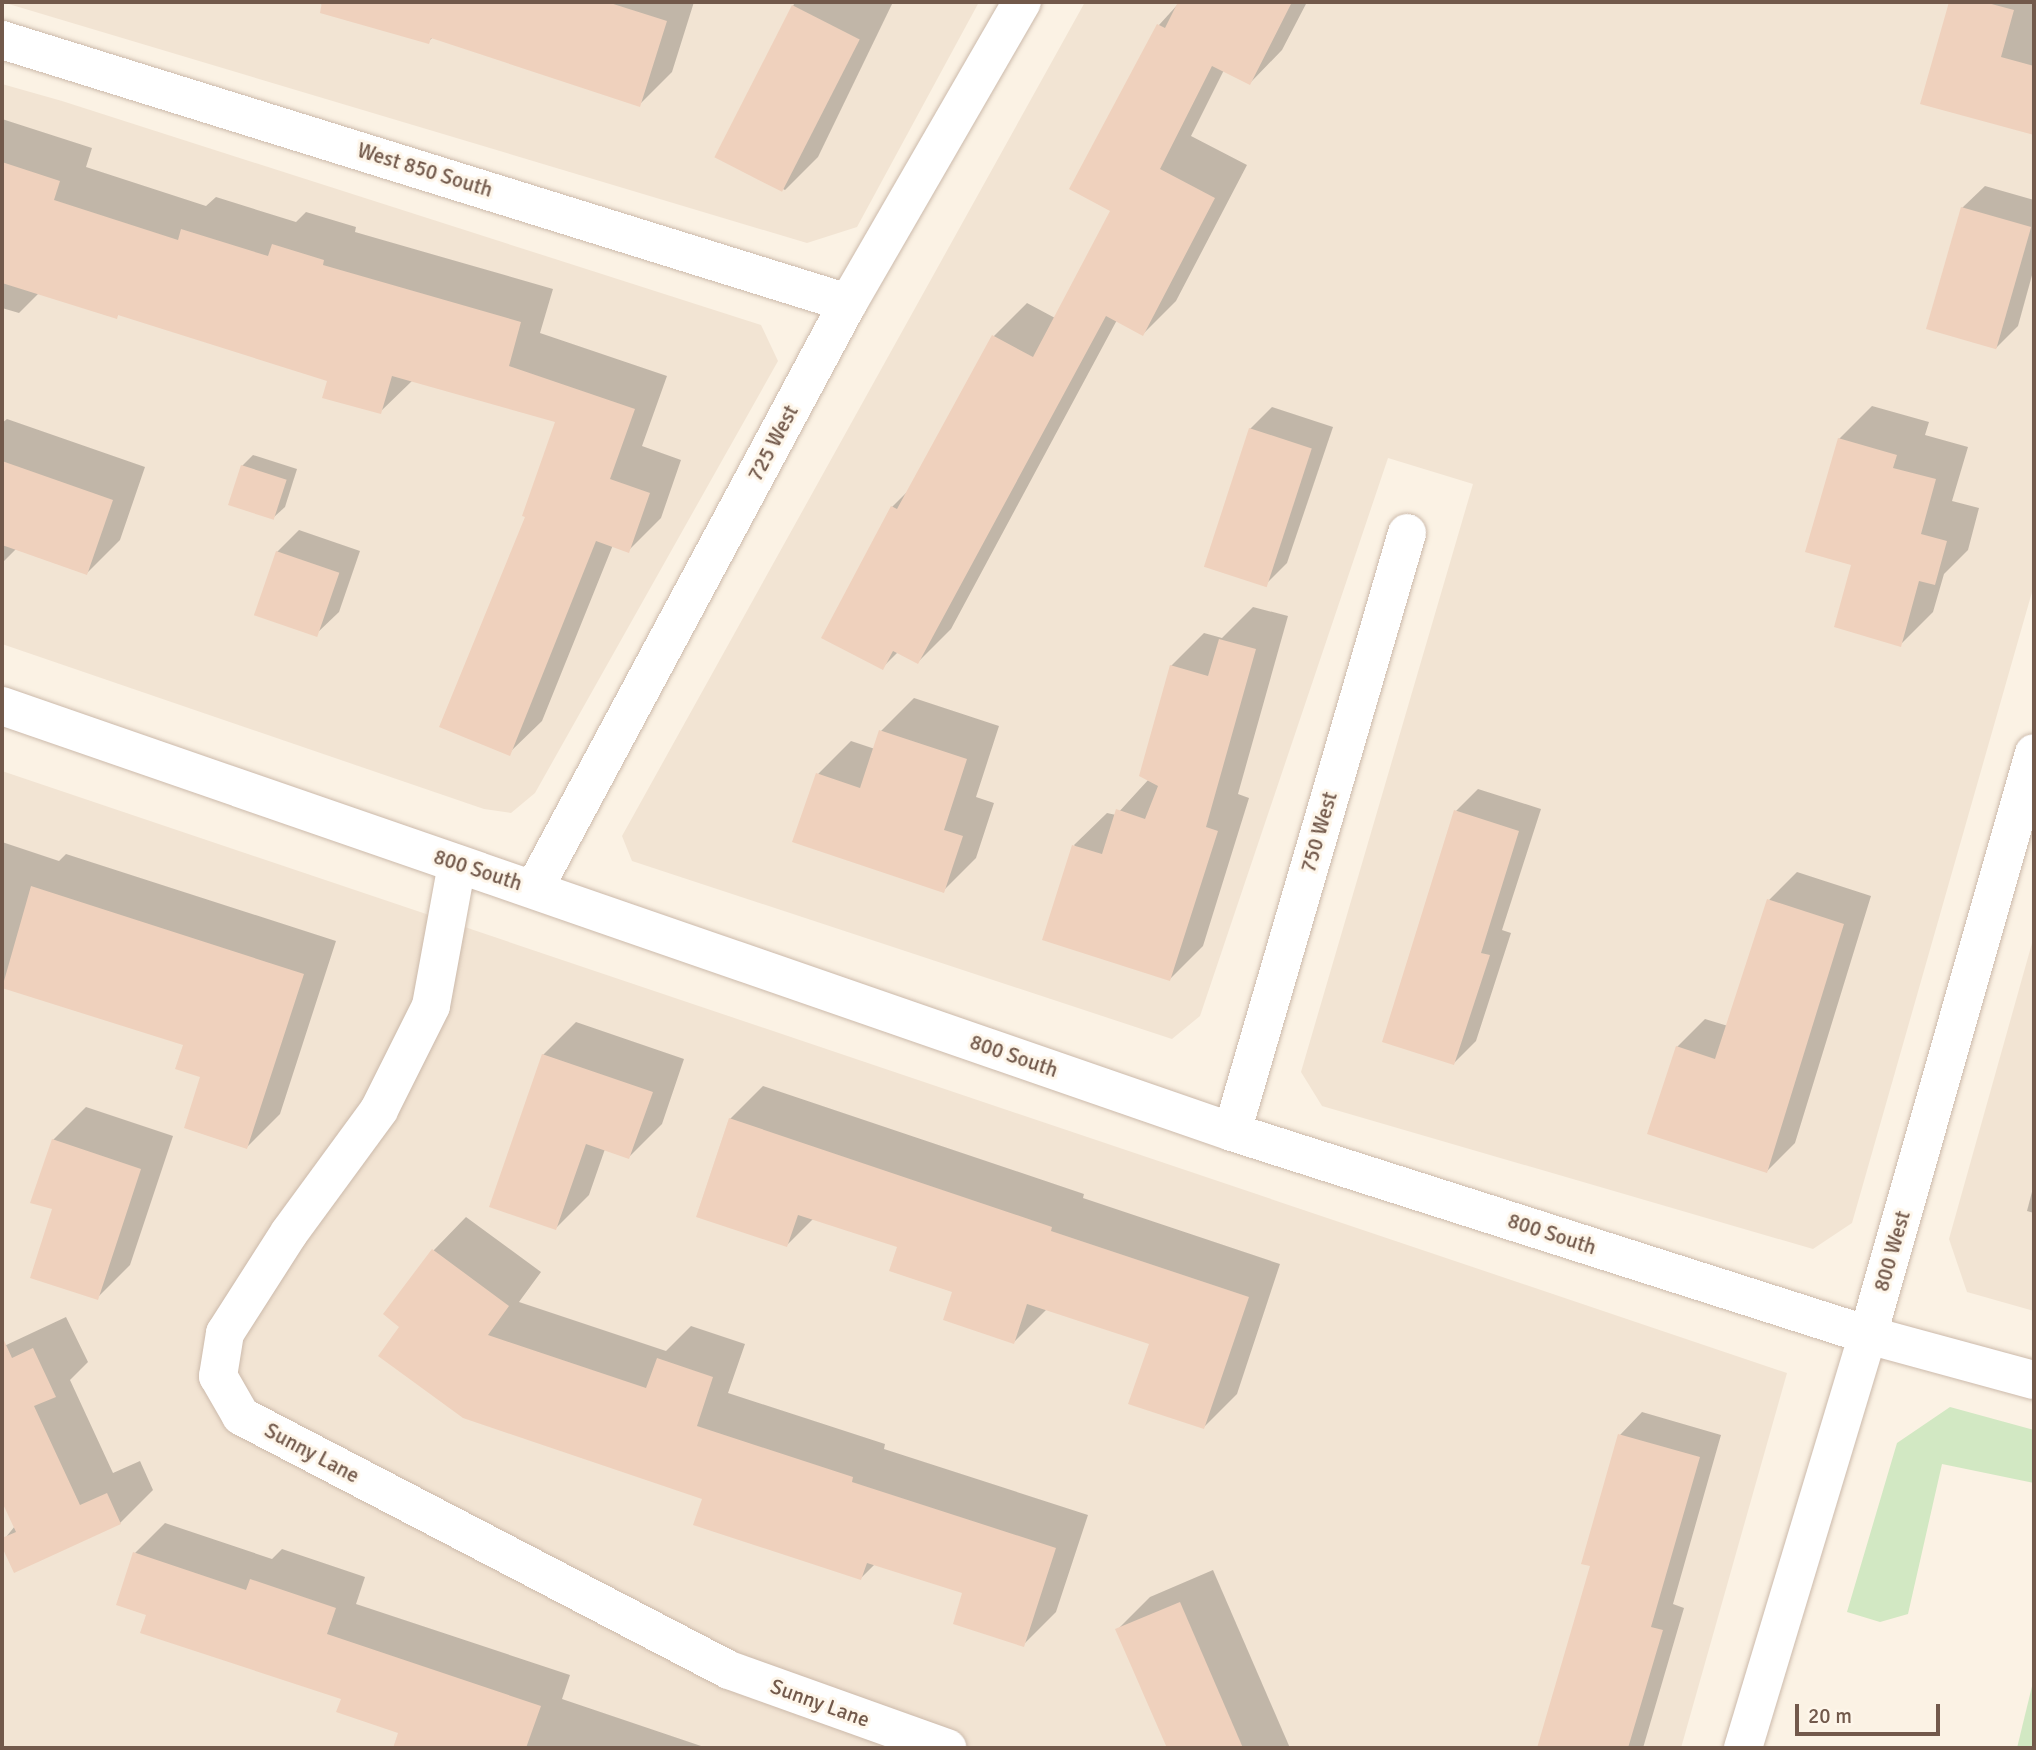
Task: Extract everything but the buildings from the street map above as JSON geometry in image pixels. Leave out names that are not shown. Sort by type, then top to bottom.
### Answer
[{"type":"street","name":"725 West","points":[[534,889],[848,303],[1022,2]]},
{"type":"street","name":"West 850 South","points":[[2,40],[848,303]]},
{"type":"street","name":"750 West","points":[[1232,1132],[1407,533]]},
{"type":"street","name":"800 South","points":[[2,706],[1232,1132],[1868,1335],[2034,1380]]},
{"type":"street","name":"800 West","points":[[1743,1748],[1868,1335],[2034,753]]},
{"type":"street","name":"Sunny Lane","points":[[457,864],[430,1006],[379,1110],[289,1233],[225,1333],[218,1376],[241,1416],[729,1670],[947,1748]]},
{"type":"shaded area","points":[[2,2],[979,2],[857,227],[807,243]]},
{"type":"shaded area","points":[[1085,2],[2034,2],[2034,585],[1852,1223],[1813,1249],[1322,1106],[1301,1072],[1473,484],[1388,458],[1200,1016],[1172,1039],[632,861],[622,836]]},
{"type":"shaded area","points":[[2,84],[761,325],[778,361],[535,793],[511,813],[484,809],[2,644]]},
{"type":"shaded area","points":[[2,771],[1787,1373],[1681,1748],[2,1748]]},
{"type":"shaded area","points":[[2034,936],[2034,1311],[1967,1292],[1949,1239]]},
{"type":"green space","points":[[1950,1407],[2034,1430],[2034,1483],[1942,1464],[1908,1614],[1880,1622],[1847,1612],[1897,1443]]},
{"type":"green space","points":[[2034,1678],[2034,1748],[2017,1748]]}]
